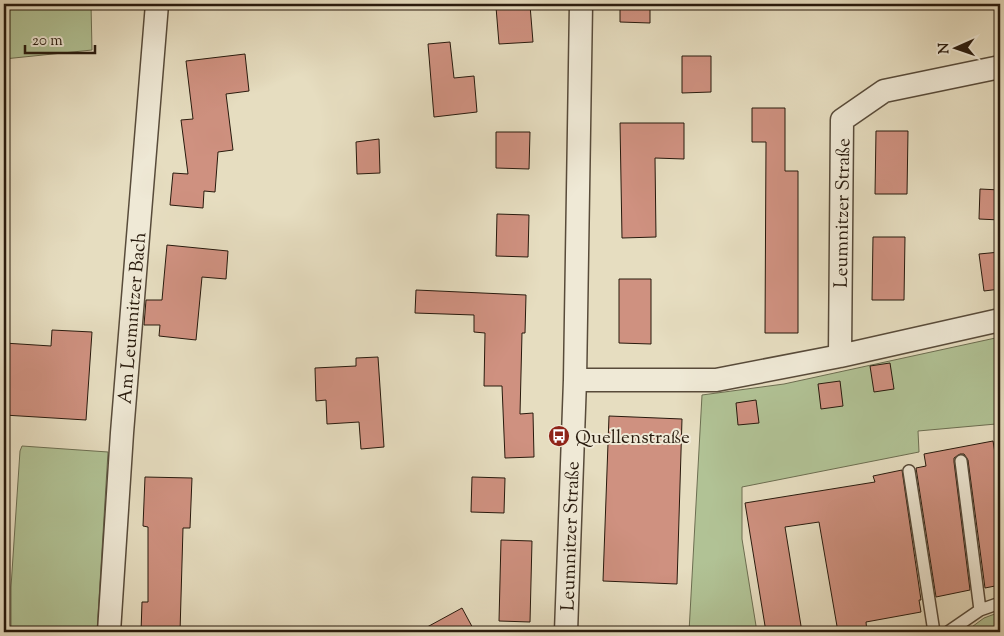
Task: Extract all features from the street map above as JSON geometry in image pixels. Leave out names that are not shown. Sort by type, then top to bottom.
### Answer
[{"type":"street","name":"Am Leumnitzer Bach","points":[[109,632],[122,433],[157,4]]},
{"type":"street","name":"Leumnitzer Straße","points":[[566,632],[575,380],[581,4]]},
{"type":"street","name":"Leumnitzer Straße","points":[[840,356],[842,120],[884,91],[1000,67]]},
{"type":"street","points":[[575,380],[716,380],[840,356],[1000,320]]},
{"type":"lane","points":[[960,461],[980,610]]},
{"type":"lane","points":[[909,471],[934,632]]},
{"type":"lane","points":[[948,632],[980,610],[1000,603]]},
{"type":"green space","points":[[4,4],[91,4],[92,50],[4,59]]},
{"type":"green space","points":[[1000,337],[1000,439],[996,424],[918,431],[919,452],[742,487],[742,539],[757,632],[689,632],[702,395],[784,384]]},
{"type":"green space","points":[[22,446],[108,452],[97,632],[11,632],[11,587],[20,451]]},
{"type":"green space","points":[[1000,612],[1000,632],[965,632],[984,618]]},
{"type":"building","points":[[620,4],[650,4],[650,23],[620,22]]},
{"type":"building","points":[[530,5],[533,42],[499,44],[496,7]]},
{"type":"building","points":[[450,42],[454,78],[474,76],[477,112],[434,117],[428,44]]},
{"type":"building","points":[[245,54],[249,91],[226,94],[233,150],[218,152],[215,192],[204,191],[203,208],[170,205],[173,173],[188,174],[181,120],[193,119],[186,61]]},
{"type":"building","points":[[682,56],[711,56],[711,92],[682,93]]},
{"type":"building","points":[[752,108],[785,108],[785,171],[798,171],[798,333],[765,333],[766,142],[752,142]]},
{"type":"building","points":[[620,123],[684,123],[684,159],[655,158],[656,237],[622,238]]},
{"type":"building","points":[[876,131],[908,131],[907,194],[875,194]]},
{"type":"building","points":[[496,132],[530,132],[529,169],[496,168]]},
{"type":"building","points":[[379,139],[380,173],[357,174],[356,142]]},
{"type":"building","points":[[980,189],[1000,190],[1000,220],[979,219]]},
{"type":"building","points":[[497,214],[529,215],[528,257],[496,256]]},
{"type":"building","points":[[873,237],[905,237],[904,300],[872,300]]},
{"type":"building","points":[[167,245],[228,251],[226,279],[202,277],[196,340],[159,336],[160,325],[144,325],[146,300],[162,300]]},
{"type":"building","points":[[1000,252],[1000,289],[984,291],[979,254]]},
{"type":"building","points":[[619,279],[651,279],[651,344],[619,343]]},
{"type":"building","points":[[416,290],[526,295],[525,333],[522,333],[520,414],[533,413],[534,457],[505,458],[502,386],[484,386],[485,333],[474,332],[474,315],[415,313]]},
{"type":"building","points":[[52,330],[92,332],[86,420],[4,415],[4,343],[51,346]]},
{"type":"building","points":[[378,357],[384,447],[361,449],[359,422],[327,424],[326,400],[316,401],[315,368],[356,366],[356,358]]},
{"type":"building","points":[[890,363],[894,389],[874,392],[870,366]]},
{"type":"building","points":[[840,381],[843,406],[821,409],[818,384]]},
{"type":"building","points":[[756,400],[759,423],[738,425],[736,403]]},
{"type":"building","points":[[609,416],[682,419],[677,584],[603,581]]},
{"type":"building","points":[[993,441],[1000,483],[1000,585],[985,588],[968,460],[964,454],[960,454],[954,458],[954,462],[970,590],[936,597],[916,468],[926,466],[924,454]]},
{"type":"building","points":[[902,470],[921,600],[919,600],[921,612],[866,622],[867,632],[838,632],[819,522],[785,527],[802,632],[766,632],[745,503],[875,482],[873,476]]},
{"type":"building","points":[[145,477],[192,478],[190,528],[183,528],[180,632],[141,632],[142,602],[148,602],[148,527],[143,526]]},
{"type":"building","points":[[472,477],[505,478],[504,513],[471,512]]},
{"type":"building","points":[[501,540],[532,541],[530,622],[499,621]]},
{"type":"building","points":[[462,608],[475,632],[418,632]]},
{"type":"place","name":"Quellenstraße","points":[[559,436]]}]
